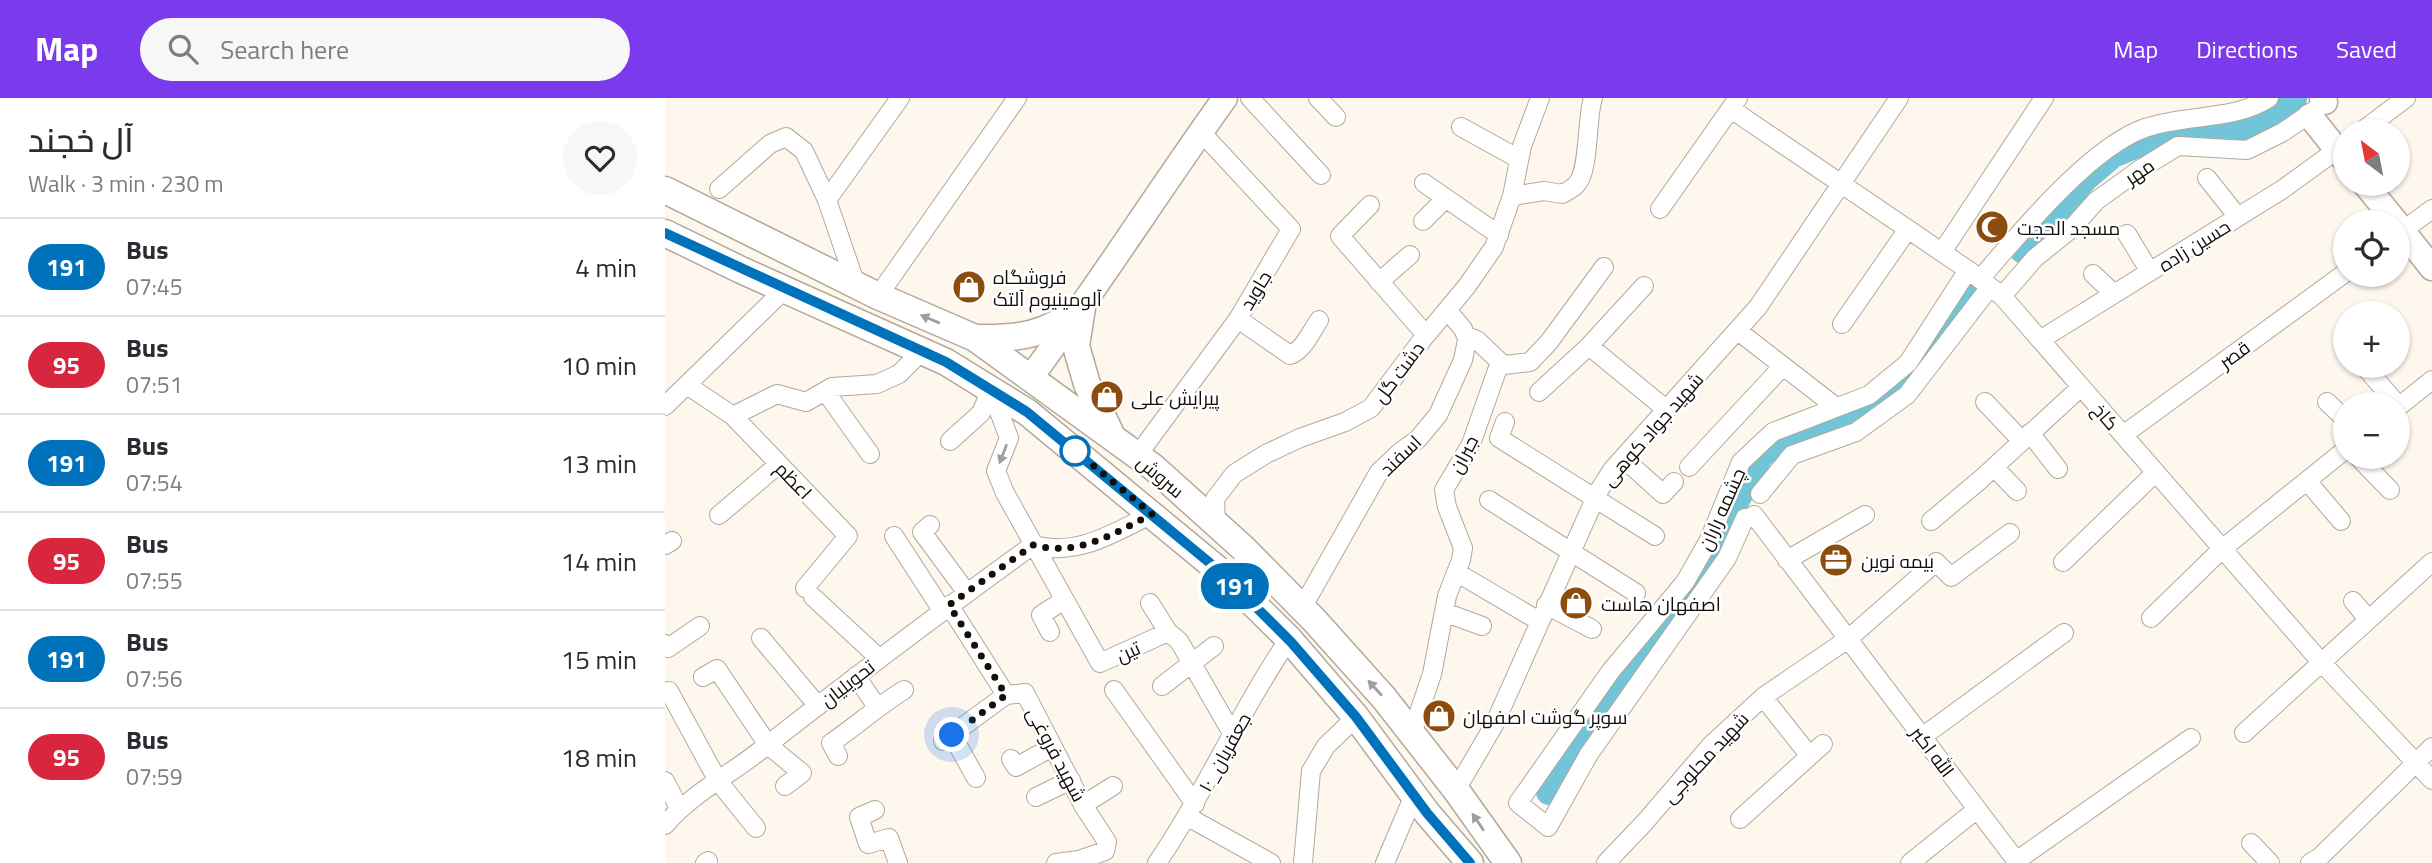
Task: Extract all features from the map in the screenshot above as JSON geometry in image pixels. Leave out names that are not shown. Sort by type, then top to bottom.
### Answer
[{"type":"main road","name":"سروش","points":[[665,192],[716,201],[867,291],[975,338],[1137,456],[1216,524],[1302,608],[1384,698],[1456,790],[1508,863]]},
{"type":"main road","name":"سروش","points":[[665,233],[946,362],[1027,412],[1222,573],[1289,639],[1356,717],[1421,804],[1470,863]]},
{"type":"main road","points":[[665,238],[741,270]]},
{"type":"main road","points":[[975,338],[1011,339],[1040,332],[1062,323],[1082,309]]},
{"type":"main road","points":[[1082,309],[1076,346],[1087,384],[1112,437]]},
{"type":"main road","points":[[1014,404],[1031,377]]},
{"type":"main road","points":[[1421,804],[1460,863]]},
{"type":"street","points":[[827,200],[900,98]]},
{"type":"street","points":[[716,201],[770,144],[786,137],[804,151],[867,291],[1017,98]]},
{"type":"street","points":[[1031,377],[1082,309],[1225,98]]},
{"type":"street","points":[[1250,98],[1321,175]]},
{"type":"street","points":[[1318,98],[1336,117]]},
{"type":"street","name":"دشت گل","points":[[1216,524],[1215,499],[1234,474],[1277,448],[1345,422],[1371,408],[1426,335],[1447,312],[1474,276],[1499,235],[1512,196],[1522,146],[1540,98]]},
{"type":"street","points":[[1512,196],[1543,191],[1562,194],[1577,184],[1585,162],[1588,113],[1593,98]]},
{"type":"street","name":"شهید جواد کوهی","points":[[1456,790],[1494,725],[1570,552],[1612,470],[1758,307],[1899,98]]},
{"type":"street","points":[[1942,252],[2044,98]]},
{"type":"street","points":[[1760,494],[1792,455],[1856,432],[1907,395],[1985,283],[2047,205],[2077,175],[2117,142],[2144,128],[2236,111],[2258,105],[2269,98]]},
{"type":"street","points":[[2378,119],[2406,98]]},
{"type":"street","name":"مهر","points":[[1985,283],[2035,258],[2071,229],[2096,201],[2178,146],[2247,150],[2321,103],[2333,130]]},
{"type":"street","points":[[1660,209],[1734,104]]},
{"type":"street","name":"کاخ","points":[[1734,104],[1841,184],[1985,283],[2040,340],[2321,662],[2432,780]]},
{"type":"street","points":[[1461,127],[1519,159]]},
{"type":"street","name":"جاوید","points":[[1137,456],[1238,319],[1291,229],[1201,132]]},
{"type":"street","name":"حسین زاده","points":[[2040,340],[2333,157]]},
{"type":"street","points":[[2207,178],[2238,217]]},
{"type":"street","points":[[1424,183],[1499,235]]},
{"type":"street","points":[[2374,196],[2385,210]]},
{"type":"street","points":[[1423,221],[1445,198]]},
{"type":"street","points":[[1370,205],[1340,236],[1426,335]]},
{"type":"street","points":[[2410,222],[2432,209]]},
{"type":"street","points":[[1842,324],[1908,229]]},
{"type":"street","points":[[2127,234],[2150,272]]},
{"type":"street","points":[[2410,241],[2432,268]]},
{"type":"street","points":[[1379,282],[1410,255]]},
{"type":"street","points":[[1447,312],[1463,329],[1465,335],[1478,340],[1504,365],[1531,362],[1604,267]]},
{"type":"street","points":[[2093,274],[2114,294]]},
{"type":"street","name":"قصر","points":[[2123,435],[2333,282]]},
{"type":"street","name":"چشمه راران","points":[[1750,517],[1727,558],[1589,754],[1548,827],[1518,803],[1610,673],[1685,582],[1709,540],[1741,462],[1773,432],[1869,395],[1908,363],[1985,283]]},
{"type":"street","points":[[1539,392],[1588,346],[1644,286]]},
{"type":"street","points":[[665,406],[785,290]]},
{"type":"street","points":[[1238,319],[1290,355],[1295,355],[1300,350],[1319,320]]},
{"type":"street","points":[[1738,331],[1836,407]]},
{"type":"street","name":"اسفند","points":[[1302,608],[1379,472],[1418,439],[1438,415],[1463,360],[1467,340],[1465,335]]},
{"type":"street","points":[[1588,346],[1667,410]]},
{"type":"street","points":[[733,416],[776,394],[806,402],[832,387],[877,384],[899,374],[921,352]]},
{"type":"street","name":"جبران","points":[[1412,733],[1432,674],[1447,596],[1463,548],[1447,507],[1444,490],[1471,444],[1500,362]]},
{"type":"street","points":[[1689,467],[1783,366]]},
{"type":"street","points":[[2374,378],[2386,392]]},
{"type":"street","points":[[2410,397],[2432,380]]},
{"type":"street","name":"اعظم","points":[[687,385],[733,416],[848,536],[809,592],[879,658]]},
{"type":"street","points":[[1931,521],[2081,387]]},
{"type":"street","points":[[950,441],[981,412],[991,390]]},
{"type":"street","name":"تین","points":[[991,390],[1009,438],[996,471],[1033,545],[1100,663],[1168,632]]},
{"type":"street","points":[[825,391],[870,454]]},
{"type":"street","points":[[1985,402],[2058,469]]},
{"type":"street","points":[[2327,402],[2333,408]]},
{"type":"street","points":[[1505,422],[1499,438],[1655,536]]},
{"type":"street","points":[[1623,458],[1663,494],[1674,482]]},
{"type":"street","points":[[2151,618],[2222,550],[2333,460]]},
{"type":"street","points":[[719,515],[779,464]]},
{"type":"street","points":[[1994,467],[2017,491]]},
{"type":"street","points":[[2370,469],[2390,490]]},
{"type":"street","points":[[2063,562],[2155,473]]},
{"type":"street","points":[[2307,481],[2341,521]]},
{"type":"street","points":[[1489,500],[1636,593]]},
{"type":"street","points":[[1033,545],[1058,550],[1097,541],[1152,514]]},
{"type":"street","points":[[1787,560],[1865,515]]},
{"type":"street","name":"الله اکبر","points":[[1750,517],[1787,560],[2017,862]]},
{"type":"street","points":[[930,525],[922,532],[967,593]]},
{"type":"street","name":"شهید محلوجی","points":[[1606,863],[1712,744],[1763,697],[1848,639],[1936,562],[1951,576],[2010,533]]},
{"type":"street","name":"شهید فروغی","points":[[894,536],[1006,695],[1025,693],[1083,805],[1107,842],[1105,850],[1079,861]]},
{"type":"street","name":"تحویلیان","points":[[665,825],[679,808],[768,745],[879,658],[1033,545]]},
{"type":"street","points":[[2244,733],[2432,562]]},
{"type":"street","points":[[1456,572],[1542,613],[1592,629]]},
{"type":"street","points":[[1050,632],[1041,615],[1064,600]]},
{"type":"street","points":[[2353,601],[2368,618]]},
{"type":"street","points":[[1150,603],[1168,632],[1179,641],[1233,735]]},
{"type":"street","points":[[1444,612],[1482,625]]},
{"type":"street","points":[[665,644],[668,648],[700,626]]},
{"type":"street","points":[[1922,737],[2064,633]]},
{"type":"street","points":[[761,638],[818,706]]},
{"type":"street","name":"۱۰_جعفریان","points":[[1167,860],[1267,671],[1289,639]]},
{"type":"street","points":[[1162,686],[1214,646]]},
{"type":"street","points":[[703,677],[717,669],[768,745],[802,773],[785,786]]},
{"type":"street","points":[[856,676],[877,706]]},
{"type":"street","points":[[838,756],[831,743],[860,723],[877,706],[904,690]]},
{"type":"street","points":[[1114,690],[1192,810],[1271,863]]},
{"type":"street","points":[[669,691],[718,781],[756,828]]},
{"type":"street","points":[[976,778],[947,738],[1006,695]]},
{"type":"street","points":[[1740,819],[1816,749],[1763,697]]},
{"type":"street","points":[[1303,863],[1311,771],[1326,746],[1356,717]]},
{"type":"street","points":[[2017,862],[2191,738]]},
{"type":"street","points":[[1011,759],[1016,767],[1052,747]]},
{"type":"street","points":[[2310,863],[2432,747]]},
{"type":"street","points":[[1036,797],[1071,780]]},
{"type":"street","points":[[665,781],[679,808]]},
{"type":"street","points":[[1083,805],[1113,786]]},
{"type":"street","points":[[1385,863],[1421,804]]},
{"type":"street","points":[[875,810],[859,817],[869,844],[889,838],[898,863]]},
{"type":"street","points":[[1910,863],[1976,810]]},
{"type":"street","points":[[2251,843],[2270,863]]},
{"type":"street","points":[[1056,863],[1079,861]]},
{"type":"waterway","points":[[2022,250],[2085,179],[2113,155],[2165,134],[2237,131],[2279,111],[2294,98]]},
{"type":"waterway","points":[[1549,792],[1607,702],[1692,589],[1721,540],[1736,502],[1762,453],[1866,416],[1897,392],[1973,296]]},
{"type":"bus line","name":"191","points":[[665,233],[946,362],[1027,412],[1222,573],[1291,642],[1356,717],[1427,813],[1470,863]]},
{"type":"place","name":"مسجد الحجت","points":[[1992,227]]},
{"type":"place","name":"فروشگاه آلومینیوم آلتک","points":[[969,287]]},
{"type":"place","name":"پیرایش علی","points":[[1107,397]]},
{"type":"place","name":"بیمه نوین","points":[[1836,560]]},
{"type":"place","name":"اصفهان هاست","points":[[1576,603]]},
{"type":"place","name":"سوپر گوشت اصفهان","points":[[1439,716]]},
{"type":"route","points":[[952,735],[1006,695],[949,605],[1033,545],[1058,550],[1097,541],[1152,514],[1068,445],[1075,451]]}]
